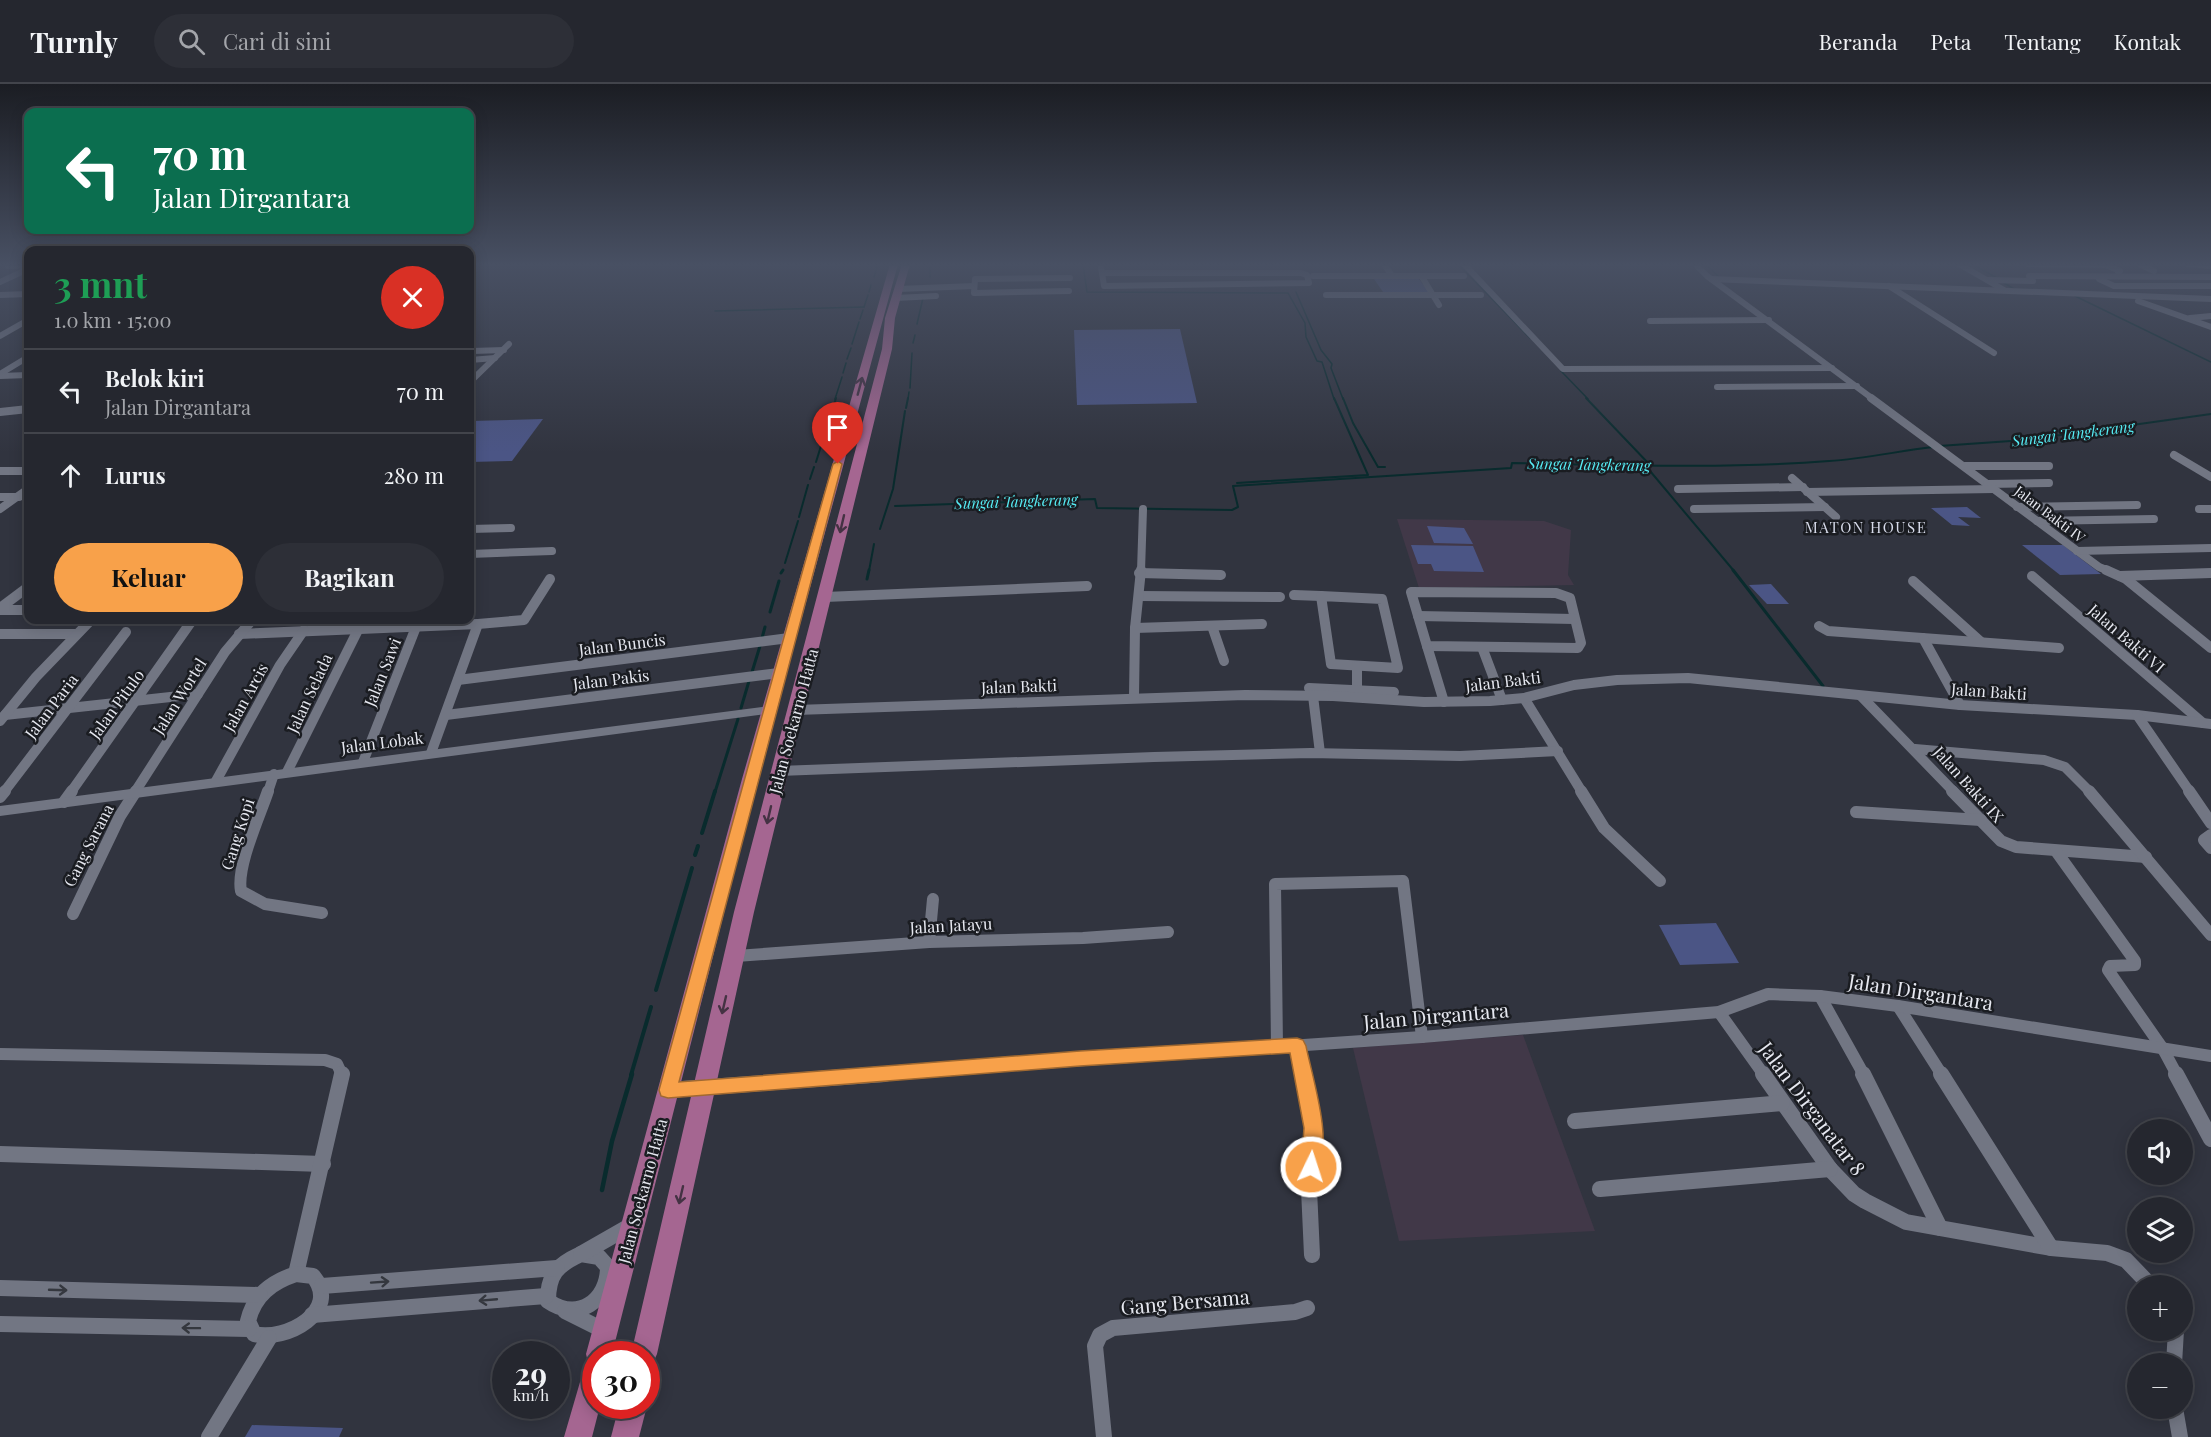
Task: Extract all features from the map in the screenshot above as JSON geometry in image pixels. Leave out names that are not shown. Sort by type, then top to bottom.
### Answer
[{"type":"main road","name":"Jalan Soekarno Hatta","points":[[602,1341],[769,710],[876,327]]},
{"type":"main road","name":"Jalan Soekarno Hatta","points":[[647,1341],[779,771],[887,349],[888,327]]},
{"type":"main road","points":[[839,460],[857,460]]},
{"type":"main road","name":"Jalan Lobak","points":[[0,811],[135,791],[769,710]]},
{"type":"main road","points":[[578,1437],[583,1419]]},
{"type":"main road","points":[[625,1437],[630,1419]]},
{"type":"street","points":[[0,336],[16,327]]},
{"type":"street","points":[[1524,327],[1563,369],[1832,368]]},
{"type":"street","points":[[1778,327],[1991,486],[2049,483]]},
{"type":"street","points":[[1953,327],[1994,353]]},
{"type":"street","points":[[474,351],[506,347],[474,374]]},
{"type":"street","points":[[474,360],[495,358]]},
{"type":"street","points":[[0,375],[24,360]]},
{"type":"street","points":[[0,375],[24,375]]},
{"type":"street","points":[[1716,387],[1857,386]]},
{"type":"street","points":[[0,412],[24,409]]},
{"type":"street","points":[[2174,455],[2211,477]]},
{"type":"street","points":[[1965,466],[2049,466]]},
{"type":"street","points":[[0,471],[24,471]]},
{"type":"street","points":[[1792,478],[1836,518]]},
{"type":"street","name":"Jalan Bakti IV","points":[[1678,489],[1991,486],[2102,570],[2120,576],[2211,648]]},
{"type":"street","points":[[0,509],[24,492]]},
{"type":"street","points":[[0,497],[24,496]]},
{"type":"street","points":[[2017,507],[2138,505]]},
{"type":"street","points":[[1694,508],[1825,507]]},
{"type":"street","points":[[1134,697],[1135,628],[1144,538],[1143,509]]},
{"type":"street","points":[[2199,509],[2211,509]]},
{"type":"street","points":[[2037,521],[2154,519]]},
{"type":"street","points":[[474,529],[511,528]]},
{"type":"street","points":[[2077,551],[2211,548]]},
{"type":"street","points":[[474,554],[552,551]]},
{"type":"street","points":[[1139,573],[1221,575]]},
{"type":"street","points":[[2120,576],[2211,573]]},
{"type":"street","name":"Jalan Bakti VI","points":[[2032,576],[2208,725]]},
{"type":"street","points":[[239,633],[416,627],[524,620],[550,579]]},
{"type":"street","points":[[1913,581],[1982,642]]},
{"type":"street","points":[[825,597],[1087,586]]},
{"type":"street","points":[[0,607],[24,590]]},
{"type":"street","points":[[0,607],[18,591]]},
{"type":"street","points":[[1426,646],[1578,648],[1581,643],[1570,598],[1556,593],[1411,592],[1426,646],[1444,702]]},
{"type":"street","points":[[1139,596],[1280,597]]},
{"type":"street","points":[[1294,596],[1321,596],[1382,598],[1398,668],[1331,664],[1321,596]]},
{"type":"street","points":[[0,607],[24,610]]},
{"type":"street","points":[[1418,616],[1574,619]]},
{"type":"street","points":[[3,718],[75,634],[86,624]]},
{"type":"street","name":"Jalan Pitulo","points":[[64,802],[190,624]]},
{"type":"street","name":"Jalan Wortel","points":[[135,791],[239,633],[248,624]]},
{"type":"street","points":[[431,753],[478,624]]},
{"type":"street","points":[[1135,628],[1262,624]]},
{"type":"street","points":[[1212,626],[1224,661]]},
{"type":"street","points":[[1819,626],[1828,631],[2059,648]]},
{"type":"street","name":"Jalan Sawi","points":[[363,762],[416,627]]},
{"type":"street","name":"Jalan Selada","points":[[281,773],[359,628]]},
{"type":"street","name":"Jalan Arcis","points":[[216,781],[280,665],[304,630]]},
{"type":"street","name":"Jalan Paria","points":[[0,797],[126,633]]},
{"type":"street","points":[[0,634],[75,634]]},
{"type":"street","name":"Jalan Buncis","points":[[458,680],[789,638]]},
{"type":"street","points":[[1923,638],[1960,705]]},
{"type":"street","points":[[1482,647],[1502,700]]},
{"type":"street","points":[[1354,665],[1353,682],[1357,691],[1394,692]]},
{"type":"street","name":"Jalan Pakis","points":[[446,715],[779,673]]},
{"type":"street","name":"Jalan Bakti","points":[[796,710],[1357,691],[1444,702],[1502,700],[1524,698],[1574,685],[1617,680],[1688,678],[1960,705],[2137,715],[2208,725]]},
{"type":"street","points":[[1311,692],[1320,753]]},
{"type":"street","points":[[3,718],[69,707],[198,694]]},
{"type":"street","name":"Jalan Bakti IX","points":[[1861,696],[1915,749],[1998,839],[2005,843],[2056,851],[2146,857]]},
{"type":"street","points":[[1524,698],[1604,828],[1660,881]]},
{"type":"street","points":[[2137,715],[2211,823]]},
{"type":"street","points":[[1915,749],[2044,760],[2061,764],[2098,800],[2211,935]]},
{"type":"street","points":[[779,771],[1320,753],[1460,756],[1557,751]]},
{"type":"street","name":"Gang Kopi","points":[[281,773],[243,867],[239,882],[241,891],[265,903],[322,913]]},
{"type":"street","name":"Gang Sarana","points":[[73,914],[110,834],[135,791]]},
{"type":"street","points":[[1856,812],[1982,820]]},
{"type":"street","points":[[2211,835],[2204,840],[2211,848]]},
{"type":"street","points":[[2056,851],[2135,961],[2133,965],[2110,966],[2109,972],[2163,1048],[2211,1139]]},
{"type":"street","points":[[1277,1047],[1275,884],[1403,881],[1422,1037]]},
{"type":"street","points":[[929,942],[933,899]]},
{"type":"street","name":"Jalan Jatayu","points":[[736,956],[929,942],[1083,938],[1168,932]]},
{"type":"street","name":"Jalan Dirgantara","points":[[668,1090],[1422,1037],[1719,1012],[1760,994],[1820,996],[1898,1006],[2211,1056]]},
{"type":"street","points":[[1820,996],[1859,1066],[1941,1228]]},
{"type":"street","points":[[1898,1006],[2051,1248]]},
{"type":"street","name":"Jalan Dirganatar 8","points":[[1719,1012],[1830,1169],[1854,1194],[1887,1215],[1906,1222],[2051,1248],[2096,1251],[2117,1256],[2131,1264],[2141,1275]]},
{"type":"street","points":[[1297,1046],[1313,1128],[1309,1189],[1312,1255]]},
{"type":"street","points":[[0,1054],[325,1060],[337,1064],[342,1071],[342,1081],[296,1274]]},
{"type":"street","points":[[1575,1121],[1782,1102]]},
{"type":"street","points":[[0,1154],[323,1164]]},
{"type":"street","points":[[1600,1189],[1830,1169]]},
{"type":"street","points":[[322,1286],[557,1268],[633,1224]]},
{"type":"street","points":[[564,1311],[584,1307],[593,1301],[606,1285],[608,1268],[604,1261],[598,1256],[581,1254]]},
{"type":"street","points":[[557,1268],[548,1282],[546,1296],[552,1306],[605,1331]]},
{"type":"street","points":[[249,1329],[249,1313],[260,1295],[277,1281],[296,1274],[313,1276],[322,1286]]},
{"type":"street","points":[[0,1324],[249,1329],[260,1337],[268,1338],[292,1331],[312,1315],[319,1305],[322,1286]]},
{"type":"street","points":[[0,1288],[260,1295]]},
{"type":"street","points":[[312,1315],[546,1296]]},
{"type":"street","name":"Gang Bersama","points":[[1104,1437],[1095,1346],[1100,1335],[1113,1328],[1295,1312],[1307,1308]]},
{"type":"street","points":[[209,1437],[268,1338]]},
{"type":"street","points":[[2177,1419],[2180,1437]]},
{"type":"shaded area","points":[[1180,329],[1197,403],[1077,405],[1074,330]]},
{"type":"shaded area","points":[[543,419],[512,461],[474,462],[474,421]]},
{"type":"shaded area","points":[[1967,507],[1981,518],[1958,517],[1970,526],[1952,525],[1931,508]]},
{"type":"shaded area","points":[[1397,519],[1544,521],[1571,530],[1568,575],[1574,585],[1419,588]]},
{"type":"shaded area","points":[[1427,526],[1464,528],[1473,544],[1434,543]]},
{"type":"shaded area","points":[[1411,545],[1473,546],[1484,572],[1434,571],[1431,564],[1418,564]]},
{"type":"shaded area","points":[[2022,545],[2063,545],[2101,574],[2060,575]]},
{"type":"shaded area","points":[[1771,584],[1789,604],[1767,604],[1749,585]]},
{"type":"shaded area","points":[[1716,923],[1739,963],[1680,965],[1659,925]]},
{"type":"shaded area","points":[[1523,1035],[1595,1231],[1399,1241],[1353,1048]]},
{"type":"shaded area","points":[[252,1425],[343,1428],[339,1437],[245,1437]]},
{"type":"waterway","points":[[852,344],[857,327]]},
{"type":"waterway","points":[[1305,327],[1306,337],[1317,361],[1322,362],[1334,399]]},
{"type":"waterway","points":[[1311,327],[1321,350],[1332,364],[1331,368],[1343,399]]},
{"type":"waterway","points":[[1519,327],[1530,338]]},
{"type":"waterway","points":[[2139,327],[2211,362]]},
{"type":"waterway","points":[[913,343],[915,335]]},
{"type":"waterway","points":[[847,359],[851,348]]},
{"type":"waterway","points":[[910,388],[912,353]]},
{"type":"waterway","points":[[843,373],[846,363]]},
{"type":"waterway","points":[[1561,371],[1588,399]]},
{"type":"waterway","points":[[835,399],[842,377]]},
{"type":"waterway","points":[[908,399],[909,392]]},
{"type":"waterway","points":[[816,462],[836,398]]},
{"type":"waterway","points":[[906,408],[908,398]]},
{"type":"waterway","name":"Sungai Tangkerang","points":[[1237,483],[1368,475],[1334,398]]},
{"type":"waterway","points":[[1343,398],[1353,423],[1378,467],[1385,467]]},
{"type":"waterway","points":[[1586,398],[1650,465]]},
{"type":"waterway","points":[[880,529],[893,489],[905,411]]},
{"type":"waterway","name":"Sungai Tangkerang","points":[[1939,446],[2025,440],[2211,414]]},
{"type":"waterway","name":"Sungai Tangkerang","points":[[1645,466],[1750,465],[1829,461],[1933,447]]},
{"type":"waterway","name":"Sungai Tangkerang","points":[[895,506],[1095,499],[1097,508],[1232,510],[1238,507],[1233,486],[1511,468],[1512,463],[1645,466]]},
{"type":"waterway","points":[[1645,466],[1734,571]]},
{"type":"waterway","points":[[810,479],[814,467]]},
{"type":"waterway","points":[[799,517],[808,485]]},
{"type":"waterway","points":[[785,563],[798,521]]},
{"type":"waterway","points":[[869,571],[874,544]]},
{"type":"waterway","points":[[867,579],[869,570]]},
{"type":"waterway","points":[[1733,570],[1823,686]]},
{"type":"waterway","points":[[770,612],[779,581]]},
{"type":"waterway","points":[[762,638],[765,627]]},
{"type":"waterway","points":[[752,672],[760,646]]},
{"type":"waterway","points":[[741,708],[749,681]]},
{"type":"waterway","points":[[715,792],[738,719]]},
{"type":"waterway","points":[[702,833],[715,791]]},
{"type":"waterway","points":[[695,855],[698,846]]},
{"type":"waterway","points":[[656,990],[692,868]]},
{"type":"waterway","points":[[631,1075],[651,1007]]},
{"type":"waterway","points":[[602,1190],[612,1141],[632,1074]]},
{"type":"district","name":"MATON HOUSE","points":[[1866,527]]},
{"type":"route","points":[[838,464],[756,756],[731,858],[668,1090],[1080,1059],[1297,1046],[1313,1128],[1311,1167]]}]
